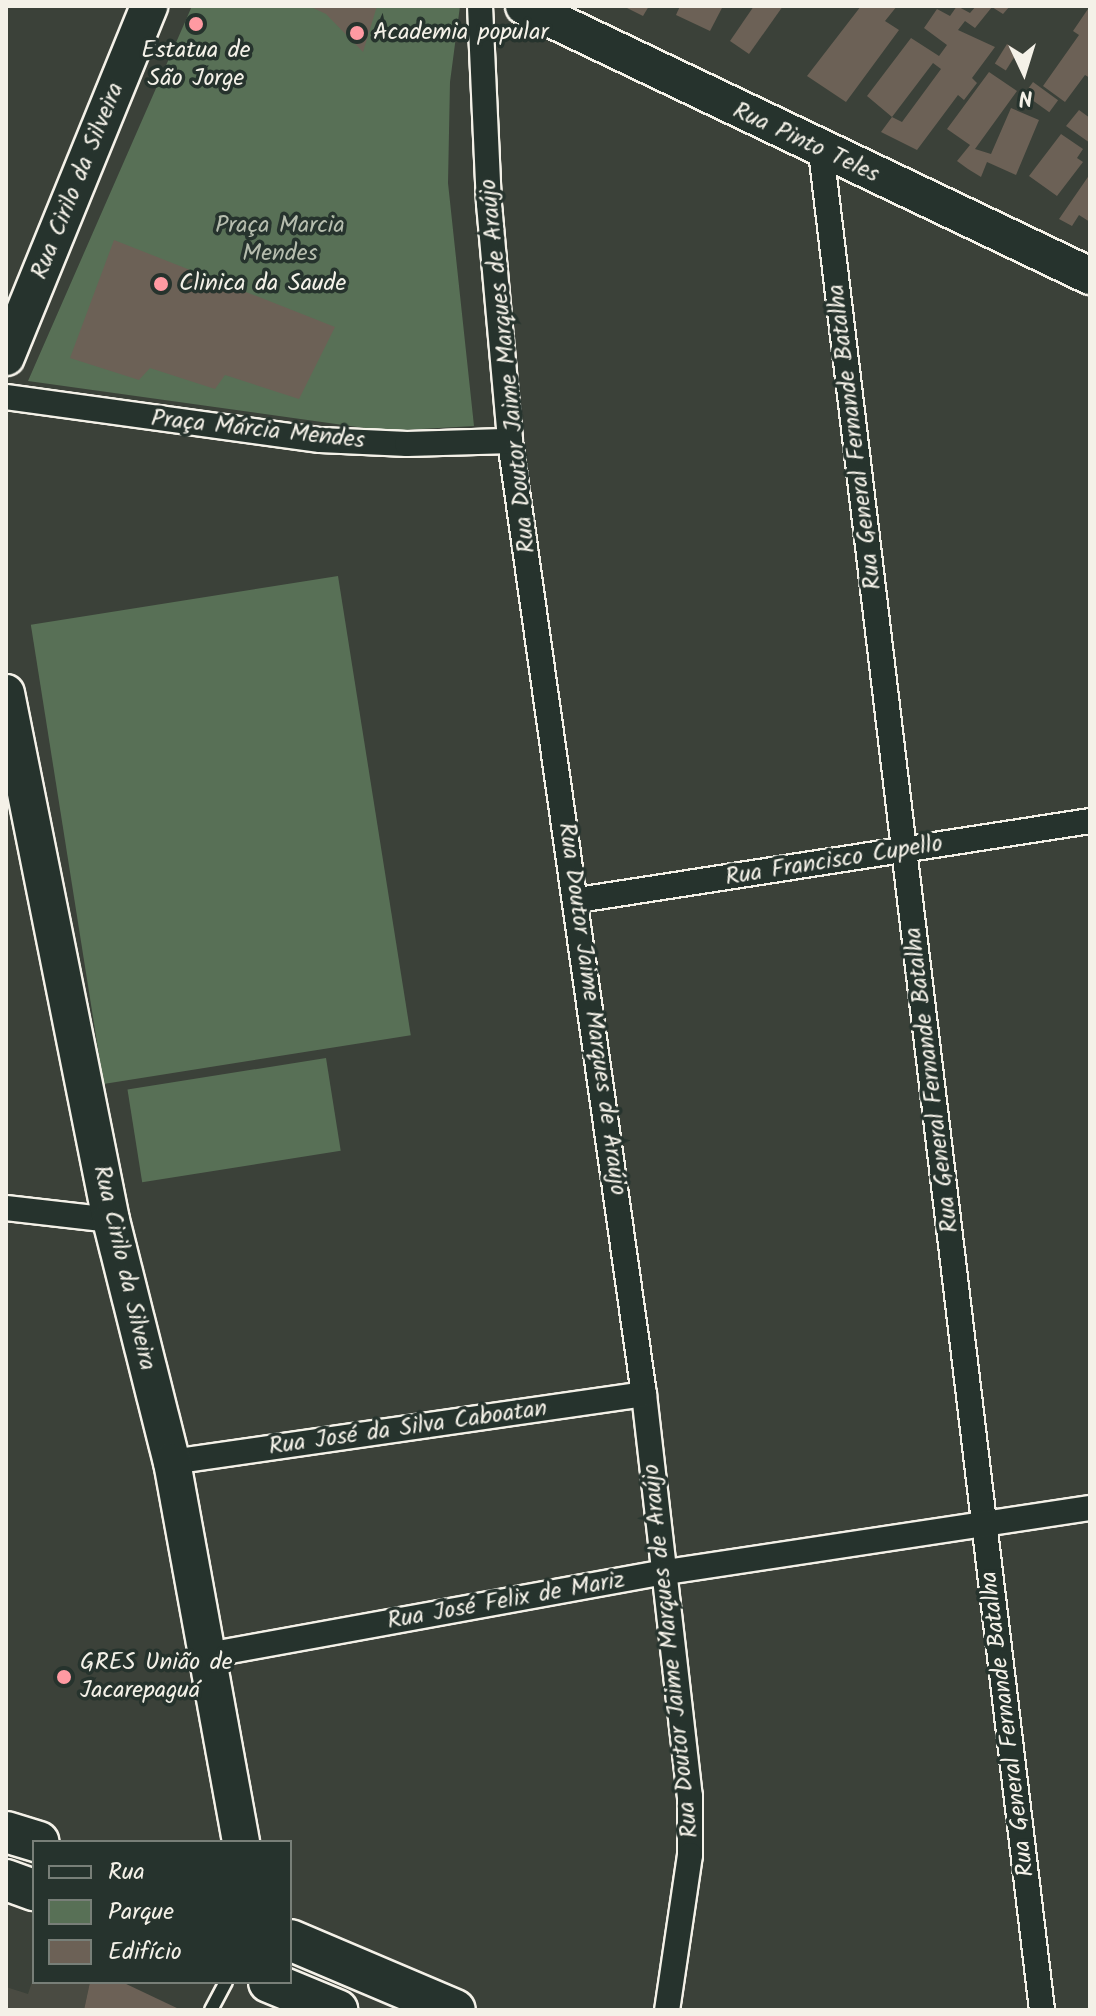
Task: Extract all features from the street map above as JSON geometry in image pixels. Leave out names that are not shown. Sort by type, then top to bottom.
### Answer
[{"type":"main road","points":[[6,1832],[32,1840]]},
{"type":"main road","points":[[6,1880],[32,1889]]},
{"type":"main road","points":[[292,1941],[455,2010]]},
{"type":"main road","points":[[274,1984],[337,2010]]},
{"type":"street","name":"Rua Cirilo da Silveira","points":[[6,357],[149,6]]},
{"type":"street","name":"Rua Doutor Jaime Marques de Araújo","points":[[480,6],[489,204],[510,441],[578,900],[644,1394],[666,1572],[690,1826],[682,1931],[667,2010]]},
{"type":"street","name":"Rua Pinto Teles","points":[[524,6],[821,151],[1090,276]]},
{"type":"street","name":"Rua General Fernande Batalha","points":[[821,151],[1042,2010]]},
{"type":"street","name":"Praça Márcia Mendes","points":[[6,397],[320,440],[510,441]]},
{"type":"street","name":"Rua Cirilo da Silveira","points":[[6,693],[111,1220],[172,1462],[241,1840]]},
{"type":"street","name":"Rua Francisco Cupello","points":[[578,900],[1090,821]]},
{"type":"street","points":[[6,1208],[111,1220]]},
{"type":"street","name":"Rua José da Silva Caboatan","points":[[172,1462],[644,1394]]},
{"type":"street","name":"Rua José Felix de Mariz","points":[[208,1655],[666,1572],[1090,1508]]},
{"type":"lane","points":[[211,2010],[225,1984]]},
{"type":"shaded area","points":[[32,1982],[90,1984],[84,2010],[6,2010],[6,1987],[28,1994]]},
{"type":"green space","name":"Praça Marcia Mendes","points":[[192,6],[460,6],[450,82],[448,183],[474,426],[386,431],[28,381]]},
{"type":"green space","points":[[338,576],[411,1035],[104,1084],[31,625]]},
{"type":"green space","points":[[326,1058],[341,1151],[142,1182],[127,1089]]},
{"type":"building","name":"Academia popular","points":[[309,6],[377,6],[363,52],[326,14]]},
{"type":"building","points":[[623,6],[649,6],[643,16]]},
{"type":"building","points":[[680,6],[723,6],[710,31],[676,15]]},
{"type":"building","points":[[754,6],[783,6],[749,54],[730,41]]},
{"type":"building","points":[[861,6],[897,6],[885,21],[899,30],[846,102],[807,76]]},
{"type":"building","points":[[957,6],[970,13],[976,6],[1010,6],[1003,14],[992,7],[975,28],[965,21],[958,30],[995,47],[972,78],[977,83],[964,100],[958,95],[917,150],[881,132],[892,117],[867,96],[911,38],[939,56],[947,45],[924,28],[937,9],[950,16]],"holes":[[[933,63],[941,69],[902,122],[892,117]]]},
{"type":"building","points":[[1090,6],[1090,78],[1085,75],[1065,102],[1043,86],[1079,35],[1073,31]]},
{"type":"building","points":[[1007,44],[1018,51],[1006,70],[995,64]]},
{"type":"building","points":[[989,72],[1017,91],[975,149],[991,154],[1011,108],[1039,120],[1016,175],[987,162],[981,177],[968,169],[957,161],[970,145],[947,129]]},
{"type":"building","points":[[1033,82],[1058,100],[1049,112],[1024,94]]},
{"type":"building","points":[[1079,110],[1090,118],[1090,143],[1066,126]]},
{"type":"building","points":[[1061,134],[1083,149],[1077,158],[1083,162],[1057,196],[1029,176]]},
{"type":"building","points":[[1090,174],[1090,222],[1079,215],[1072,226],[1059,219]]},
{"type":"building","name":"Clinica da Saude","points":[[114,240],[335,327],[299,399],[225,375],[215,389],[150,368],[139,380],[70,358]]},
{"type":"building","points":[[90,1984],[126,1984],[181,2010],[84,2010]]},
{"type":"place","name":"Estatua de São Jorge","points":[[196,24]]},
{"type":"place","name":"Academia popular","points":[[357,33]]},
{"type":"place","name":"Clinica da Saude","points":[[161,284]]},
{"type":"place","name":"GRES União de Jacarepaguá","points":[[64,1677]]}]
